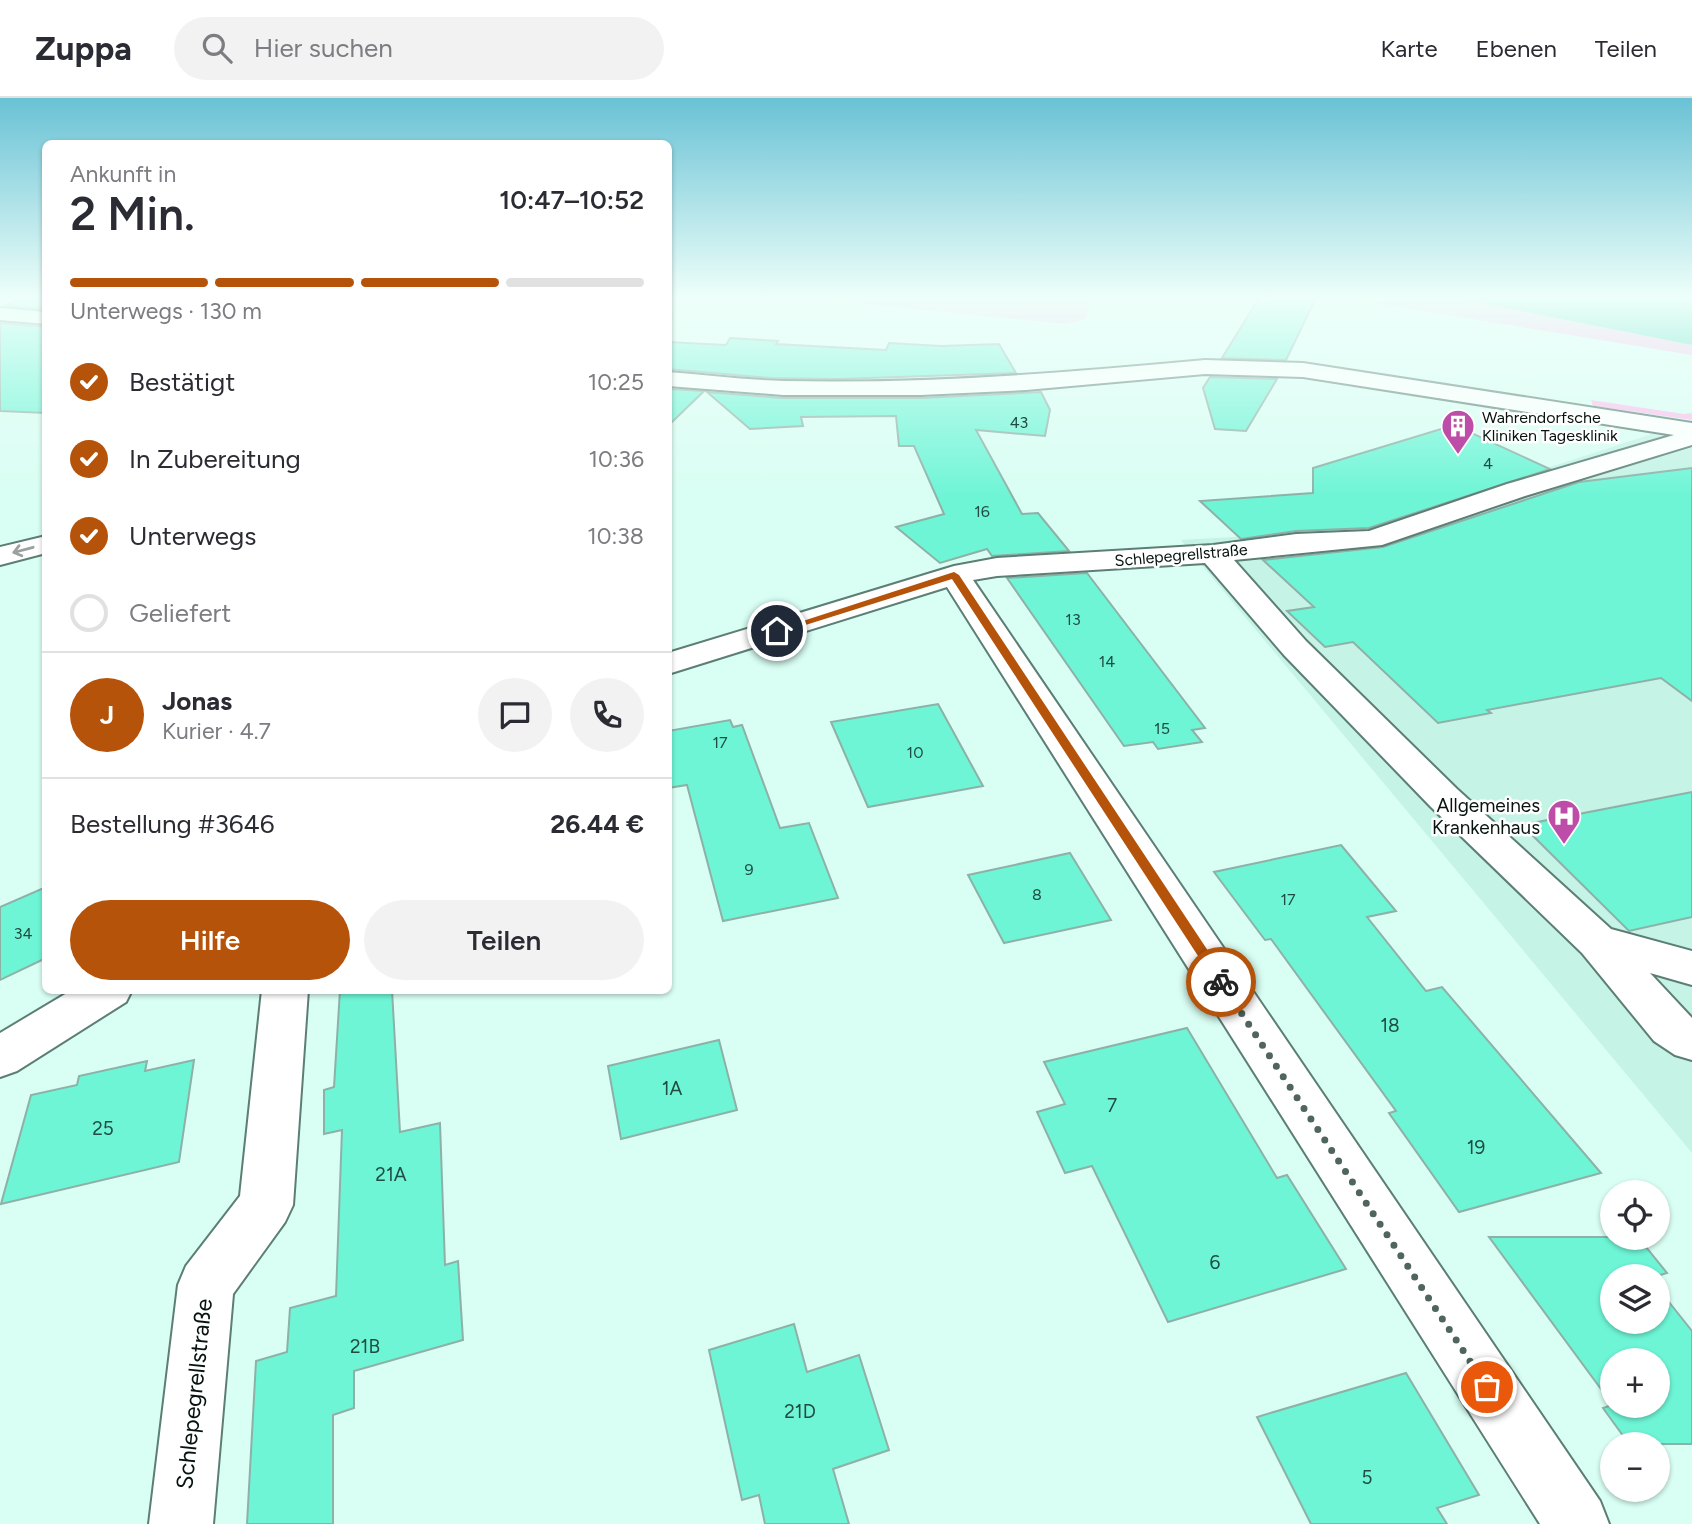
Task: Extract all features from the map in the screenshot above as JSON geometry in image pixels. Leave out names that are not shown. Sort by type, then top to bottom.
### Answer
[{"type":"street","points":[[672,391],[921,388],[1026,383],[1205,368],[1303,370],[1692,430]]},
{"type":"street","points":[[672,391],[713,392]]},
{"type":"street","name":"Schlepegrellstraße","points":[[672,663],[954,575],[997,567],[1213,554],[1296,543],[1372,539],[1528,486],[1692,437]]},
{"type":"street","points":[[0,556],[42,545]]},
{"type":"street","points":[[1213,554],[1295,648],[1444,798],[1597,941],[1670,1028],[1692,1041]]},
{"type":"street","points":[[954,575],[1577,1524]]},
{"type":"street","points":[[1597,941],[1692,968]]},
{"type":"street","points":[[0,1057],[103,994]]},
{"type":"street","name":"Schlepegrellstraße","points":[[181,1524],[206,1284],[266,1205],[285,994]]},
{"type":"shaded area","points":[[1591,400],[1692,413],[1692,420],[1593,406]]},
{"type":"shaded area","name":"Allgemeines Krankenhaus","points":[[1652,434],[1692,439],[1692,1153],[1181,540],[1356,530]]},
{"type":"building","points":[[0,365],[42,365],[42,413],[0,411]]},
{"type":"building","points":[[672,365],[1011,365],[1016,373],[838,379],[771,378],[672,369]]},
{"type":"building","points":[[1210,377],[1277,379],[1246,431],[1215,429],[1203,388]]},
{"type":"building","points":[[672,389],[704,391],[672,422]]},
{"type":"building","points":[[707,392],[783,398],[921,398],[1041,392],[1050,410],[1045,436],[976,430],[1022,514],[1038,513],[1069,551],[992,556],[987,549],[940,563],[896,527],[944,514],[914,446],[899,446],[896,416],[801,417],[803,426],[750,429]]},
{"type":"building","points":[[1454,425],[1550,469],[1369,528],[1296,531],[1241,539],[1200,501],[1313,493],[1313,468]]},
{"type":"building","points":[[1692,468],[1692,701],[1661,678],[1487,710],[1491,713],[1438,723],[1353,642],[1325,647],[1287,611],[1314,607],[1263,560],[1383,547],[1579,482]]},
{"type":"building","points":[[1087,573],[1205,728],[1192,730],[1202,742],[1158,749],[1153,742],[1124,746],[1007,578]]},
{"type":"building","points":[[938,704],[983,786],[868,807],[831,722]]},
{"type":"building","points":[[730,720],[733,727],[742,725],[780,828],[809,823],[838,898],[723,921],[687,785],[672,787],[672,730]]},
{"type":"building","points":[[1692,792],[1692,917],[1629,931],[1522,825]]},
{"type":"building","points":[[1341,845],[1396,911],[1367,917],[1426,991],[1442,987],[1601,1173],[1459,1212],[1389,1113],[1396,1111],[1271,939],[1265,940],[1214,872]]},
{"type":"building","points":[[1070,853],[1111,920],[1004,943],[968,875]]},
{"type":"building","points":[[42,889],[42,960],[0,980],[0,907]]},
{"type":"building","points":[[340,994],[392,994],[400,1132],[440,1123],[445,1265],[458,1261],[463,1340],[354,1371],[354,1408],[333,1415],[333,1524],[247,1524],[256,1361],[287,1352],[290,1308],[336,1296],[342,1130],[324,1134],[324,1090],[334,1087]]},
{"type":"building","points":[[1187,1028],[1277,1178],[1287,1175],[1346,1269],[1168,1322],[1092,1166],[1065,1173],[1037,1112],[1065,1104],[1044,1062]]},
{"type":"building","points":[[719,1040],[737,1110],[621,1139],[608,1066]]},
{"type":"building","points":[[194,1060],[179,1162],[1,1204],[31,1095],[77,1085],[79,1076],[147,1061],[145,1071]]},
{"type":"building","points":[[1489,1237],[1600,1237],[1600,1250],[1648,1250],[1660,1264],[1600,1264],[1600,1334],[1670,1334],[1670,1303],[1692,1331],[1692,1444],[1670,1444],[1670,1432],[1620,1432],[1610,1418],[1670,1418],[1670,1348],[1600,1348],[1600,1388]]},
{"type":"building","points":[[794,1324],[807,1372],[859,1355],[889,1450],[833,1469],[849,1524],[765,1524],[759,1495],[742,1500],[709,1350]]},
{"type":"building","points":[[1406,1373],[1479,1495],[1437,1508],[1447,1524],[1311,1524],[1257,1417]]},
{"type":"way so far","points":[[1221,982],[1487,1387]]},
{"type":"place","name":"Wahrendorfsche Kliniken Tagesklinik","points":[[1458,456]]},
{"type":"place","name":"Allgemeines Krankenhaus","points":[[1564,846]]},
{"type":"route","points":[[777,631],[954,575],[1221,982]]}]
